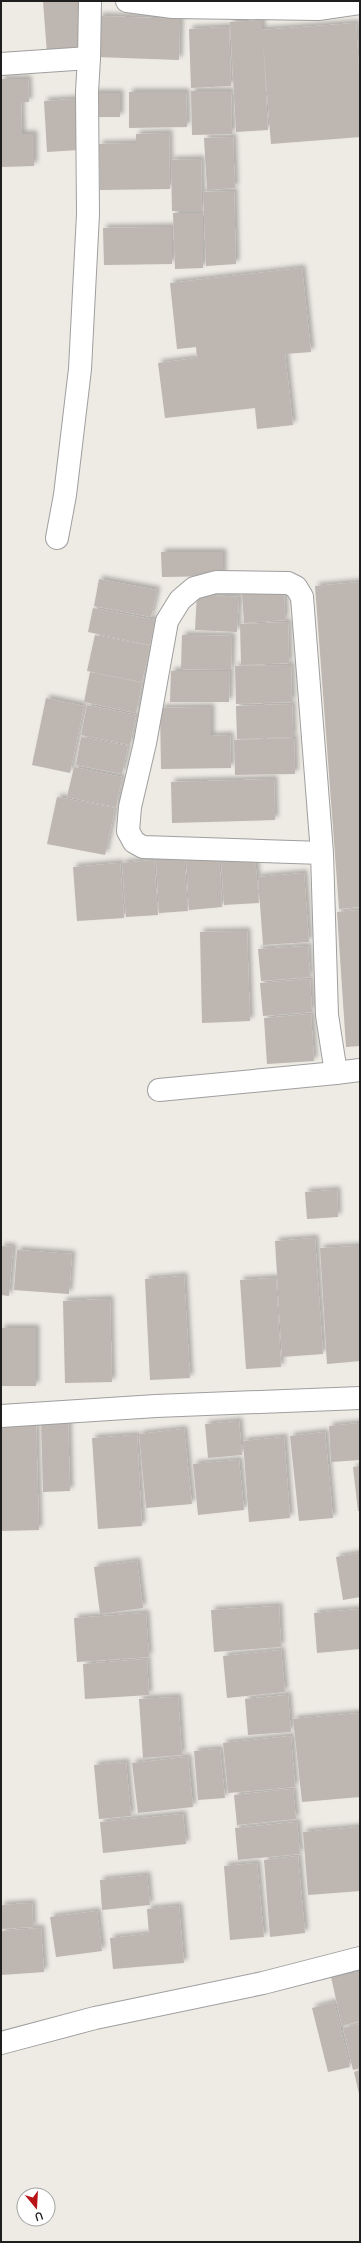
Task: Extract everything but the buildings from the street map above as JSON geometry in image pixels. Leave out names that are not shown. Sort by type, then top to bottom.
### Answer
[{"type":"street","points":[[57,538],[65,495],[80,368],[88,214],[87,92],[90,1]]},
{"type":"street","points":[[127,1],[173,7],[318,10],[360,3]]},
{"type":"street","points":[[1,64],[89,58]]},
{"type":"street","points":[[322,853],[143,847],[134,842],[128,831],[130,807],[145,742],[167,621],[180,600],[194,588],[216,582],[288,583],[296,587],[302,597],[322,853],[327,1015],[336,1073]]},
{"type":"street","points":[[158,1090],[360,1070]]},
{"type":"street","points":[[1,1416],[156,1406],[360,1398]]},
{"type":"street","points":[[1,2043],[95,2018],[263,1983],[360,1958]]}]
